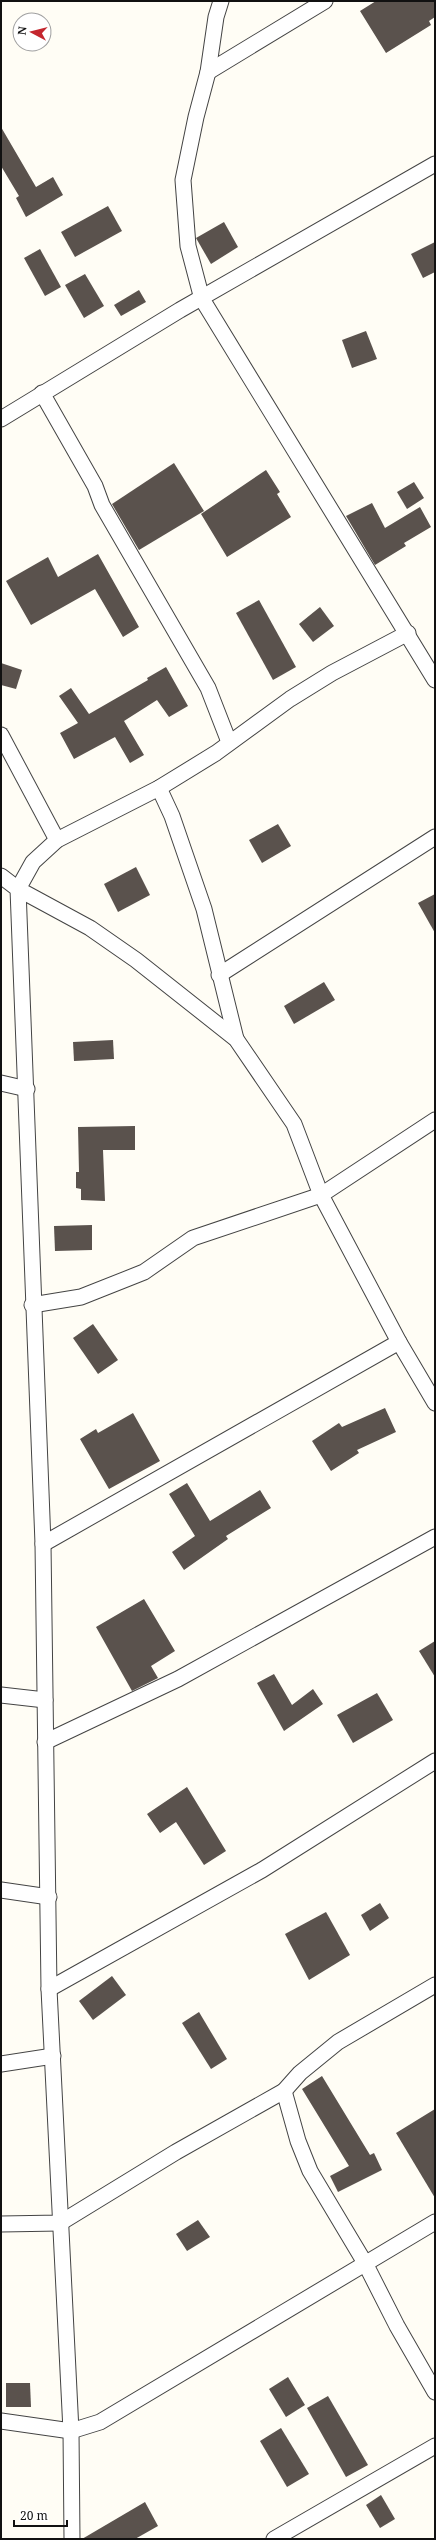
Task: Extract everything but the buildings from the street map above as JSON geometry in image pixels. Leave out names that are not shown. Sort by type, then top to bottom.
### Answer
[{"type":"street","points":[[221,1],[216,17],[208,72],[182,180],[188,246],[202,298],[435,680]]},
{"type":"street","points":[[208,72],[325,1]]},
{"type":"street","points":[[3,412],[42,392],[435,164]]},
{"type":"street","points":[[42,392],[95,486],[102,505],[208,688],[229,742]]},
{"type":"street","points":[[72,2539],[71,2430],[49,1989],[49,1897],[43,1544],[32,1305],[27,1089],[18,889],[33,862],[57,840],[159,788],[216,754],[229,742],[332,673],[408,634]]},
{"type":"street","points":[[1,734],[57,840]]},
{"type":"street","points":[[159,788],[172,816],[204,909],[236,1040]]},
{"type":"street","points":[[219,974],[435,837]]},
{"type":"street","points":[[1,876],[18,889],[90,928],[153,974],[236,1040],[294,1124],[321,1195],[399,1342],[435,1403]]},
{"type":"street","points":[[1,1083],[27,1089]]},
{"type":"street","points":[[32,1305],[81,1297],[144,1272],[193,1238],[321,1195],[435,1120]]},
{"type":"street","points":[[43,1544],[399,1342]]},
{"type":"street","points":[[46,1742],[178,1679],[435,1537]]},
{"type":"street","points":[[1,1695],[45,1700]]},
{"type":"street","points":[[49,1989],[262,1870],[435,1761]]},
{"type":"street","points":[[1,1890],[49,1897]]},
{"type":"street","points":[[1,2224],[60,2223],[176,2152],[284,2091],[300,2073],[338,2042],[435,1985]]},
{"type":"street","points":[[1,2064],[53,2056]]},
{"type":"street","points":[[284,2091],[298,2142],[310,2171],[365,2263],[397,2326],[435,2392]]},
{"type":"street","points":[[1,2421],[71,2430],[100,2422],[435,2222]]},
{"type":"street","points":[[274,2539],[435,2446]]}]
